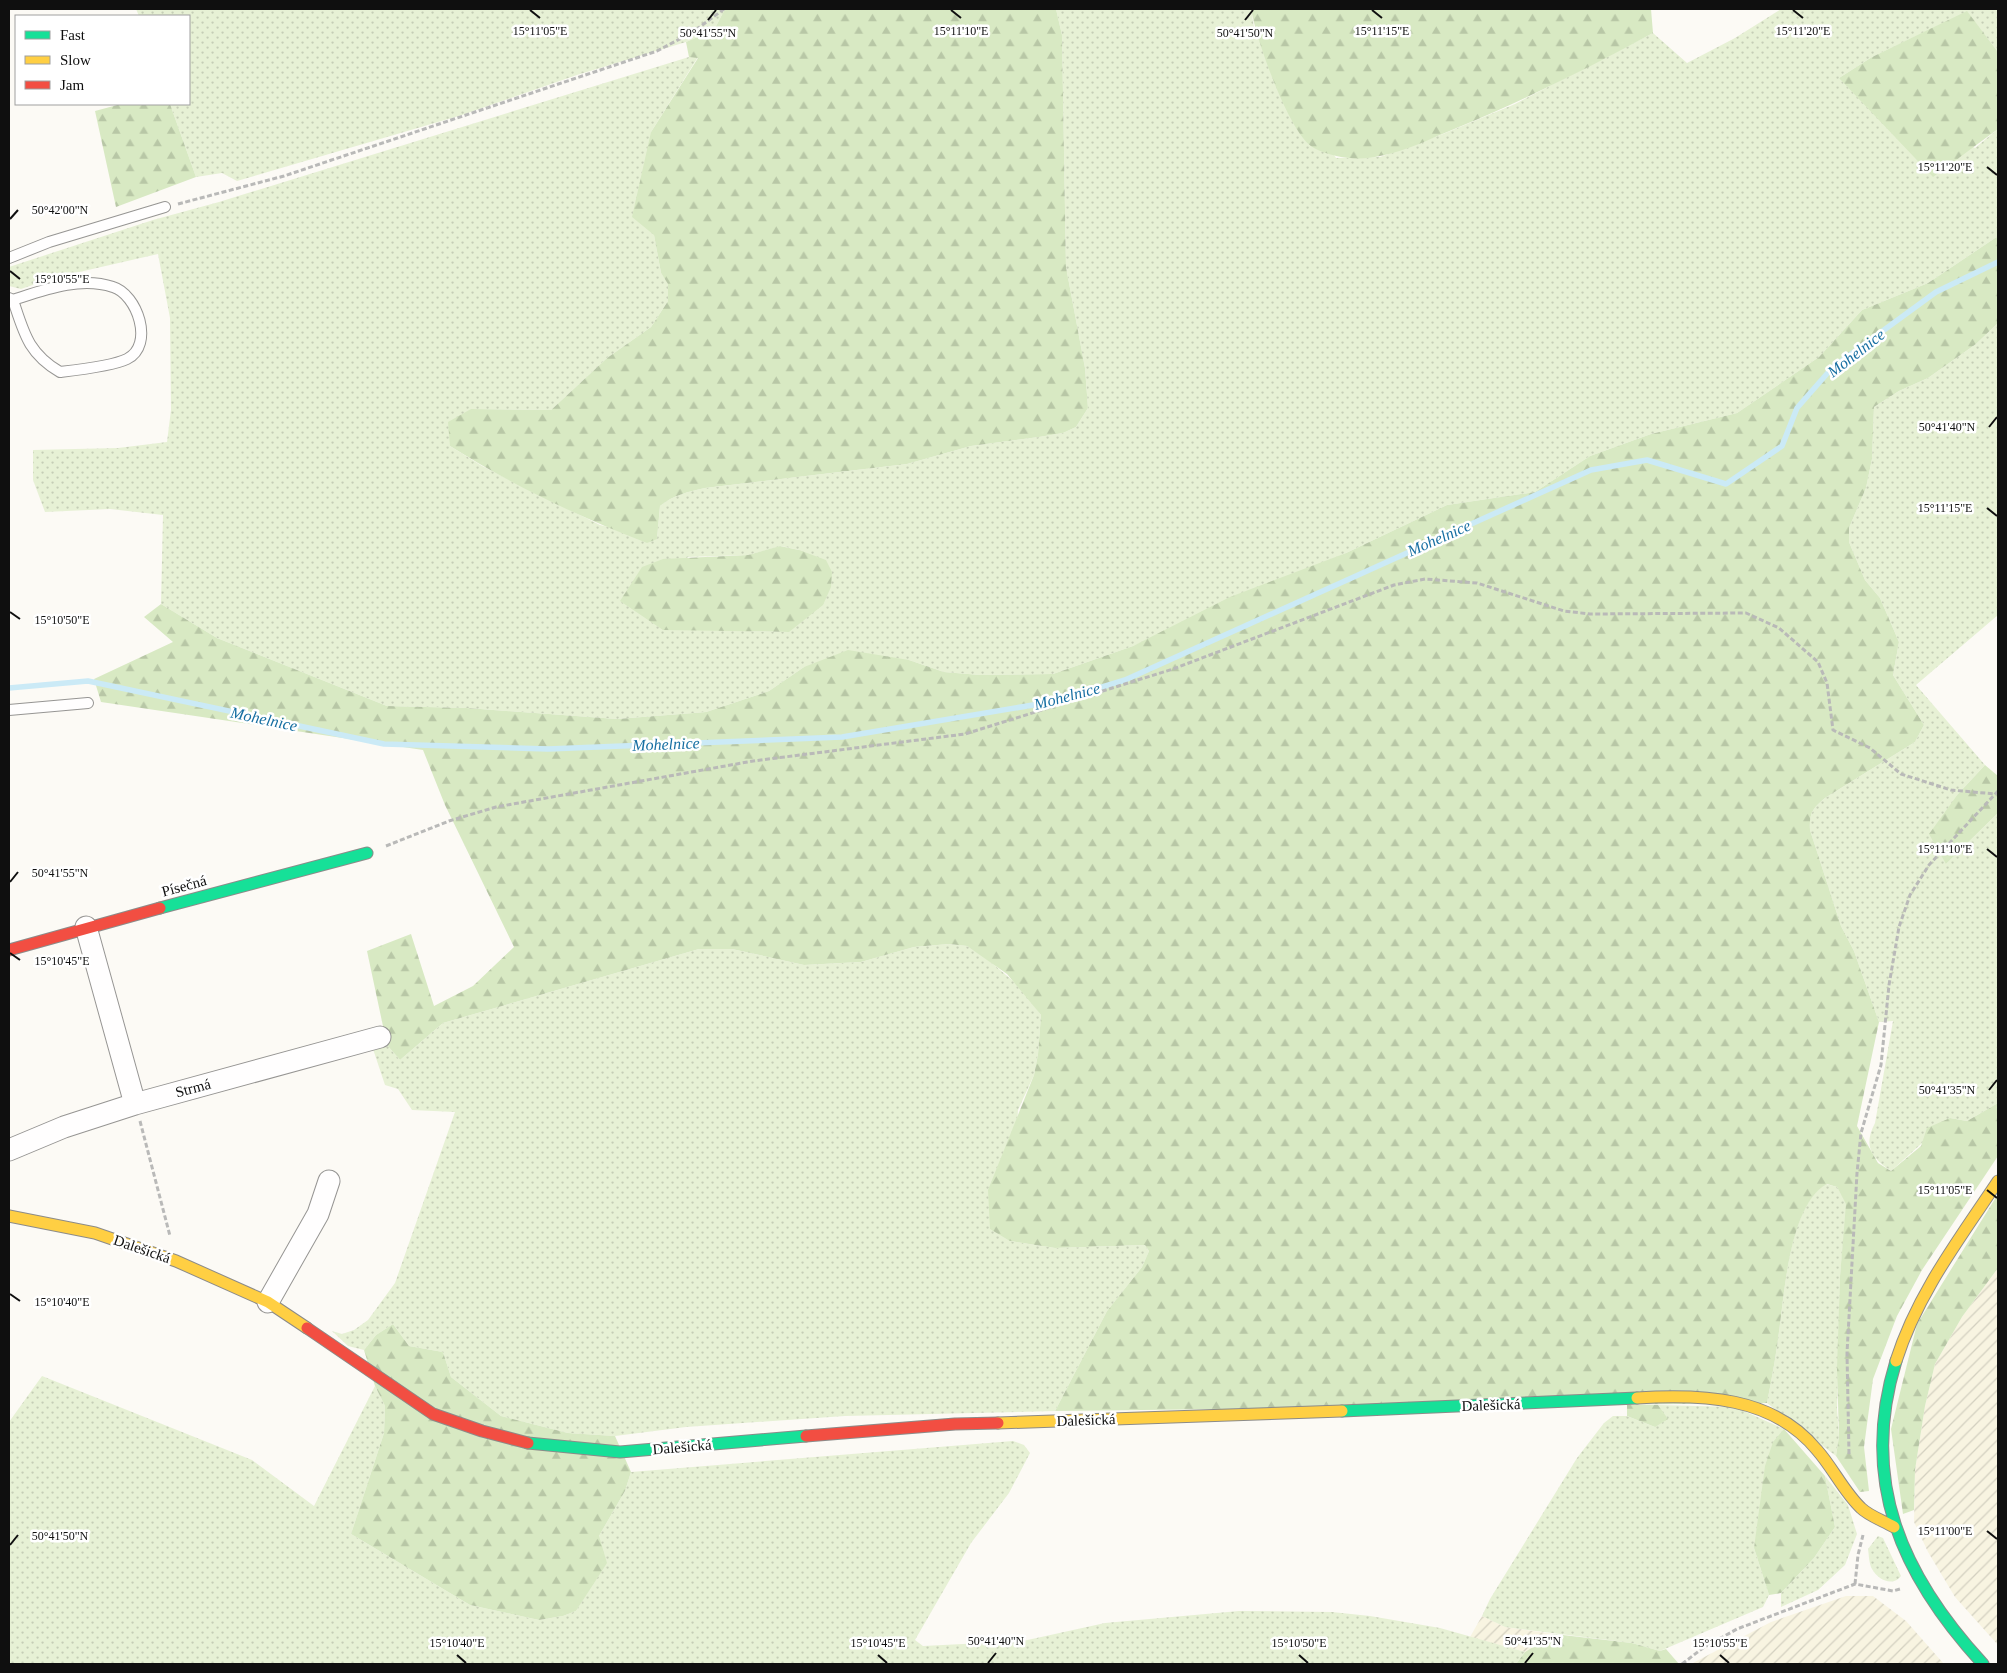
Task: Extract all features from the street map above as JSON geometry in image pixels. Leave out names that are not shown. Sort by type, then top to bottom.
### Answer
[{"type":"street","name":"Písečná","points":[[9,950],[86,926],[367,853]]},
{"type":"street","points":[[86,926],[135,1104]]},
{"type":"street","name":"Strmá","points":[[9,1150],[64,1127],[135,1104],[380,1037]]},
{"type":"street","points":[[1983,1664],[1959,1641],[1920,1585],[1907,1561],[1894,1527],[1883,1478],[1882,1425],[1893,1368],[1915,1313],[1998,1180]]},
{"type":"street","points":[[268,1302],[318,1214],[329,1182]]},
{"type":"street","name":"Dalešická","points":[[9,1216],[95,1232],[176,1261],[268,1302],[378,1379],[433,1414],[482,1432],[532,1444],[620,1452],[955,1424],[1301,1414],[1393,1407],[1495,1405],[1689,1395],[1752,1405],[1783,1421],[1801,1433],[1817,1449],[1868,1515],[1894,1527]]},
{"type":"lane","points":[[9,258],[49,242],[165,207]]},
{"type":"lane","points":[[91,283],[115,287],[128,298],[137,312],[141,334],[138,349],[128,359],[60,372],[44,363],[29,345],[11,299],[53,287],[91,283]]},
{"type":"lane","points":[[9,710],[88,703]]},
{"type":"path","points":[[165,207],[284,176],[657,51],[693,32],[724,9]]},
{"type":"path","points":[[367,853],[450,821],[496,807],[753,761],[965,734],[1173,669],[1394,585],[1425,579],[1477,583],[1564,611],[1590,614],[1746,613],[1779,628],[1818,662],[1827,683],[1834,730],[1870,748],[1901,774],[1951,790],[1997,793]]},
{"type":"path","points":[[1849,1457],[1847,1353],[1858,1157],[1861,1133],[1881,1065],[1889,985],[1899,928],[1910,895],[1929,865],[1997,793]]},
{"type":"path","points":[[135,1104],[176,1261]]},
{"type":"path","points":[[1856,1584],[1858,1555],[1868,1515]]},
{"type":"path","points":[[1682,1664],[1703,1648],[1737,1628],[1856,1584],[1893,1591],[1920,1585]]},
{"type":"shaded area","points":[[1998,1268],[1998,1645],[1955,1597],[1928,1552],[1914,1522],[1915,1470],[1925,1406],[1935,1364],[1962,1317]]},
{"type":"shaded area","points":[[1846,1596],[1873,1596],[1906,1621],[1944,1664],[1691,1664],[1771,1622]]},
{"type":"shaded area","points":[[1482,1616],[1505,1627],[1554,1634],[1525,1652],[1470,1637]]},
{"type":"green space","points":[[136,9],[725,9],[714,30],[686,42],[577,75],[462,115],[237,181],[222,173],[196,177],[170,105],[190,105],[190,15],[139,15]]},
{"type":"green space","points":[[725,9],[1056,9],[1062,35],[1066,267],[1085,368],[1088,408],[1076,427],[1063,433],[971,446],[907,464],[692,491],[660,506],[657,539],[647,543],[546,499],[497,474],[450,446],[448,422],[471,409],[551,410],[607,358],[651,327],[668,301],[668,284],[661,273],[654,235],[632,217],[651,132],[698,58],[689,57],[686,42],[714,30]]},
{"type":"green space","points":[[1056,9],[1251,9],[1255,33],[1336,158],[1380,157],[1443,134],[1515,104],[1653,33],[1687,63],[1735,38],[1781,9],[1998,9],[1998,52],[1967,12],[1872,57],[1839,78],[1975,148],[1998,129],[1998,236],[1928,283],[1862,310],[1819,357],[1737,413],[1651,434],[1590,456],[1535,492],[1447,505],[1346,553],[1133,646],[1053,674],[980,675],[944,672],[909,660],[804,667],[769,691],[706,712],[617,719],[467,708],[387,706],[217,638],[161,604],[163,515],[110,509],[45,512],[33,480],[33,450],[118,448],[167,442],[171,410],[170,318],[158,254],[53,278],[21,289],[9,286],[9,267],[153,220],[219,202],[689,57],[698,57],[651,132],[654,235],[661,273],[668,283],[668,301],[651,327],[607,358],[551,410],[471,409],[450,446],[482,466],[600,525],[657,539],[660,506],[692,491],[907,464],[971,446],[1063,433],[1076,427],[1088,408],[1085,368],[1066,267],[1062,35]],"holes":[[[781,546],[799,550],[789,632],[745,631],[687,557],[748,555]]]},
{"type":"green space","points":[[1251,9],[1651,9],[1653,33],[1581,71],[1484,117],[1390,154],[1372,158],[1355,158],[1329,154],[1314,148],[1304,139],[1294,125],[1284,106],[1259,41]]},
{"type":"green space","points":[[1967,11],[1998,52],[1998,129],[1933,177],[1839,78],[1872,57]]},
{"type":"green space","points":[[117,105],[170,105],[196,177],[116,207],[95,111]]},
{"type":"green space","points":[[1998,236],[1998,323],[1976,344],[1928,378],[1899,391],[1874,407],[1872,459],[1866,488],[1849,528],[1849,542],[1865,580],[1880,598],[1899,642],[1893,675],[1924,725],[1915,742],[1825,798],[1817,805],[1810,819],[1810,830],[1841,926],[1854,951],[1879,1022],[1857,1126],[1878,1163],[1891,1171],[1921,1146],[1927,1128],[1950,1118],[1967,1121],[1998,1103],[1998,1156],[1922,1270],[1897,1316],[1873,1379],[1864,1447],[1869,1491],[1860,1492],[1836,1456],[1839,1436],[1837,1369],[1840,1276],[1846,1204],[1837,1187],[1827,1184],[1815,1194],[1805,1209],[1792,1247],[1767,1403],[1055,1411],[1107,1311],[1142,1267],[1149,1251],[1145,1245],[1055,1248],[1010,1241],[990,1229],[988,1190],[1034,1075],[1038,1054],[1041,1015],[1007,974],[967,946],[949,944],[914,947],[861,962],[804,965],[732,949],[699,949],[443,1023],[400,1060],[387,1045],[367,951],[411,934],[434,1006],[473,986],[514,947],[445,805],[423,750],[101,702],[94,679],[173,642],[144,617],[161,604],[217,638],[387,706],[467,708],[617,719],[706,712],[769,691],[804,667],[848,650],[909,660],[944,672],[980,675],[1053,674],[1133,646],[1230,597],[1346,553],[1447,505],[1535,492],[1590,456],[1651,434],[1737,413],[1819,357],[1862,310],[1928,283]]},
{"type":"green space","points":[[1998,323],[1998,615],[1916,685],[1985,765],[1958,794],[1946,864],[1998,813],[1998,1103],[1967,1121],[1950,1118],[1891,1171],[1874,1156],[1871,1150],[1870,1138],[1875,1123],[1893,1021],[1879,1022],[1854,951],[1841,926],[1810,830],[1810,819],[1817,805],[1825,798],[1915,742],[1924,725],[1893,675],[1899,642],[1880,598],[1865,580],[1849,542],[1849,528],[1866,488],[1872,459],[1874,407],[1899,391],[1928,378],[1976,344]]},
{"type":"green space","points":[[780,546],[799,550],[826,560],[832,572],[831,587],[823,605],[789,632],[663,630],[620,601],[642,567],[663,559],[748,555]]},
{"type":"green space","points":[[1985,765],[1998,776],[1998,813],[1946,864],[1929,834],[1958,794]]},
{"type":"green space","points":[[949,944],[967,946],[986,958],[1020,987],[1041,1015],[1038,1054],[1034,1075],[1018,1110],[1010,1241],[1055,1248],[1145,1245],[1149,1251],[1142,1267],[1107,1311],[1055,1411],[845,1416],[686,1427],[615,1436],[568,1433],[501,1416],[451,1377],[443,1352],[409,1346],[393,1324],[376,1335],[364,1350],[348,1346],[332,1331],[342,1334],[354,1330],[368,1320],[395,1283],[455,1112],[412,1110],[398,1089],[385,1085],[373,1049],[387,1045],[400,1060],[443,1023],[699,949],[732,949],[804,965],[861,962],[914,947]]},
{"type":"green space","points":[[1826,1184],[1837,1187],[1847,1204],[1840,1276],[1837,1409],[1839,1436],[1836,1456],[1767,1403],[1776,1354],[1784,1289],[1797,1227],[1814,1194]]},
{"type":"green space","points":[[1998,1194],[1998,1268],[1962,1317],[1935,1364],[1925,1406],[1915,1470],[1914,1510],[1903,1514],[1891,1429],[1917,1324]]},
{"type":"green space","points":[[393,1324],[409,1346],[443,1352],[451,1377],[501,1416],[568,1433],[615,1436],[631,1472],[625,1491],[599,1536],[607,1563],[576,1611],[563,1616],[539,1620],[470,1605],[351,1534],[384,1433],[385,1406],[375,1386],[364,1350],[376,1335]]},
{"type":"green space","points":[[42,1376],[252,1460],[314,1506],[375,1386],[385,1406],[384,1433],[351,1534],[470,1605],[539,1620],[563,1616],[576,1611],[590,1588],[599,1536],[625,1491],[631,1472],[1013,1441],[1024,1445],[1030,1453],[1009,1493],[971,1543],[915,1640],[923,1646],[1023,1641],[1105,1623],[1239,1611],[1332,1612],[1370,1616],[1440,1628],[1525,1652],[1516,1664],[9,1664],[9,1422]]},
{"type":"green space","points":[[1627,1405],[1658,1405],[1668,1419],[1655,1427],[1627,1416]]},
{"type":"green space","points":[[1658,1405],[1735,1407],[1784,1429],[1754,1548],[1769,1595],[1763,1607],[1660,1651],[1632,1643],[1505,1627],[1482,1616],[1490,1599],[1577,1458],[1604,1423],[1613,1416],[1627,1416],[1655,1427]]},
{"type":"green space","points":[[1784,1429],[1825,1476],[1835,1527],[1814,1558],[1781,1593],[1769,1595],[1754,1548],[1765,1466],[1773,1442]]},
{"type":"green space","points":[[1825,1476],[1848,1505],[1857,1534],[1845,1565],[1818,1590],[1781,1607],[1781,1593],[1814,1558],[1835,1527]]},
{"type":"green space","points":[[1878,1536],[1883,1538],[1901,1576],[1894,1581],[1890,1582],[1882,1579],[1871,1567],[1868,1549]]},
{"type":"green space","points":[[1554,1634],[1632,1643],[1660,1651],[1666,1649],[1679,1664],[1516,1664],[1525,1652]]},
{"type":"waterway","name":"Mohelnice","points":[[9,688],[88,681],[384,744],[548,749],[842,737],[1057,701],[1125,680],[1591,470],[1647,460],[1726,484],[1782,446],[1797,408],[1832,368],[1936,292],[1998,262]]},
{"type":"traffic: fast","points":[[160,908],[367,853]]},
{"type":"traffic: fast","points":[[1896,1361],[1886,1405],[1883,1447],[1886,1486],[1895,1524],[1910,1561],[1930,1596],[1954,1631],[1983,1664]]},
{"type":"traffic: fast","points":[[1342,1411],[1637,1398]]},
{"type":"traffic: fast","points":[[528,1443],[620,1452],[806,1436]]},
{"type":"traffic: slow","points":[[1896,1361],[1915,1313],[1927,1290],[1998,1181]]},
{"type":"traffic: slow","points":[[9,1216],[95,1233],[176,1261],[268,1302],[307,1328]]},
{"type":"traffic: slow","points":[[1637,1398],[1710,1398],[1735,1402],[1758,1409],[1779,1419],[1799,1432],[1817,1450],[1849,1495],[1864,1511],[1894,1527]]},
{"type":"traffic: slow","points":[[998,1423],[1342,1411]]},
{"type":"traffic: jam","points":[[9,950],[160,908]]},
{"type":"traffic: jam","points":[[307,1328],[433,1414],[482,1431],[528,1443]]},
{"type":"traffic: jam","points":[[806,1436],[955,1424],[998,1423]]}]
